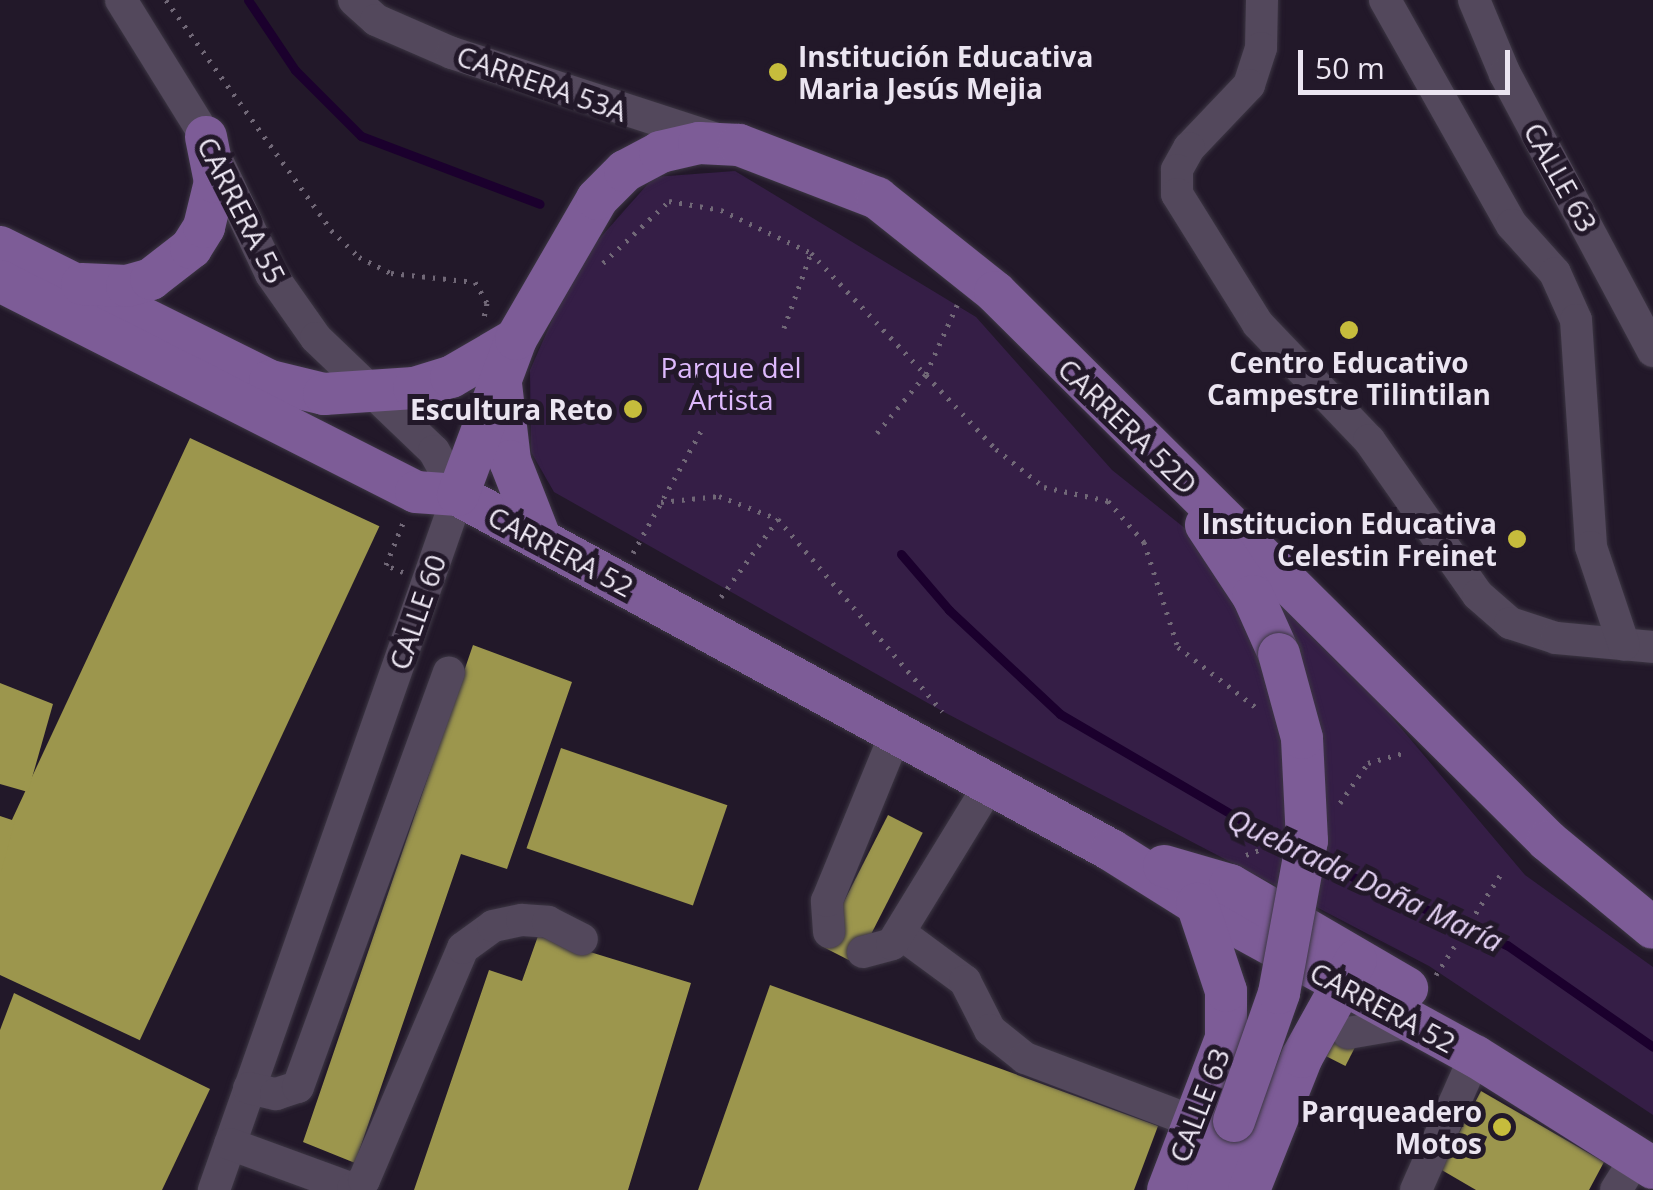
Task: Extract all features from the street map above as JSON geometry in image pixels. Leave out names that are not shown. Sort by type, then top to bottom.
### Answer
[{"type":"main road","points":[[76,283],[126,286],[172,266],[191,248],[204,227],[215,182],[206,137]]},
{"type":"main road","name":"CALLE 60","points":[[458,495],[500,379],[500,327],[560,254],[596,199],[625,171],[680,147],[739,146]]},
{"type":"main road","name":"CARRERA 52D","points":[[739,146],[877,198],[972,272],[1068,371],[1271,561],[1548,841],[1653,928]]},
{"type":"main road","points":[[0,247],[270,381],[324,394],[374,394],[450,377],[500,327]]},
{"type":"main road","name":"CARRERA 52","points":[[0,281],[416,492],[458,495],[1111,850],[1197,904],[1420,1005],[1475,1056],[1640,1163]]},
{"type":"main road","points":[[1068,371],[1232,557],[1279,654],[1307,782],[1302,889],[1271,1019],[1208,1190]]},
{"type":"main road","points":[[500,379],[510,461],[541,540]]},
{"type":"main road","name":"CARRERA 52","points":[[1111,850],[1230,886],[1350,973],[1640,1163]]},
{"type":"main road","name":"CALLE 63","points":[[1168,1190],[1226,1038],[1226,991],[1197,904]]},
{"type":"main road","points":[[1256,1171],[1317,1053],[1350,973]]},
{"type":"main road","points":[[1226,1038],[1241,1075],[1258,1086],[1317,1053]]},
{"type":"main road","points":[[1192,1121],[1232,1113],[1256,1129],[1256,1171]]},
{"type":"street","name":"CARRERA 55","points":[[120,0],[206,137],[271,274],[316,338],[434,451],[458,495]]},
{"type":"street","name":"CARRERA 53A","points":[[354,0],[376,20],[452,53],[739,146]]},
{"type":"street","points":[[1262,0],[1261,48],[1249,85],[1189,148],[1178,170],[1177,194],[1258,324],[1368,440],[1478,596],[1510,623],[1556,638],[1638,646]]},
{"type":"street","points":[[1386,0],[1512,225],[1555,273],[1576,320],[1591,547],[1638,646]]},
{"type":"street","name":"CALLE 63","points":[[1474,0],[1505,74],[1653,351]]},
{"type":"street","name":"CALLE 60","points":[[214,1190],[458,495]]},
{"type":"street","points":[[249,1088],[276,1094],[298,1087],[449,673]]},
{"type":"street","points":[[829,932],[826,901],[896,733]]},
{"type":"street","points":[[864,952],[892,944],[990,784]]},
{"type":"street","points":[[230,1144],[353,1189],[364,1180],[464,948],[492,926],[522,920],[548,922],[582,938]]},
{"type":"street","points":[[900,933],[965,981],[990,1030],[1025,1058],[1192,1121]]},
{"type":"street","points":[[1317,1053],[1420,1005]]},
{"type":"street","points":[[1416,1190],[1475,1056]]},
{"type":"path","points":[[166,0],[331,230],[359,257],[391,273],[475,282],[484,291],[500,327]]},
{"type":"path","points":[[601,264],[670,201],[721,210],[811,254],[996,449],[1044,487],[1108,501],[1144,542],[1178,647],[1262,713]]},
{"type":"path","points":[[784,328],[811,254]]},
{"type":"path","points":[[877,433],[926,374],[972,272]]},
{"type":"path","points":[[632,554],[702,429]]},
{"type":"path","points":[[662,502],[719,496],[778,519],[942,710]]},
{"type":"path","points":[[720,598],[778,519]]},
{"type":"path","points":[[1243,856],[1275,843]]},
{"type":"path","points":[[1420,1005],[1502,872]]},
{"type":"green space","name":"Parque del Artista","points":[[735,171],[976,317],[1112,470],[1330,644],[1525,875],[1653,967],[1653,1115],[1429,966],[942,711],[554,492],[531,452],[530,370],[577,264],[654,177]]},
{"type":"building","points":[[190,438],[379,526],[140,1040],[0,975],[0,845]]},
{"type":"building","points":[[473,645],[572,682],[507,869],[461,854],[355,1163],[303,1142]]},
{"type":"building","points":[[0,683],[53,704],[28,792],[0,784]]},
{"type":"building","points":[[561,748],[727,805],[693,906],[526,848]]},
{"type":"building","points":[[888,815],[923,833],[856,964],[821,946]]},
{"type":"building","points":[[0,816],[15,821],[1,872],[0,872]]},
{"type":"building","points":[[538,936],[691,983],[628,1190],[414,1190],[489,970],[522,981]]},
{"type":"building","points":[[770,985],[1158,1126],[1134,1190],[698,1190]]},
{"type":"building","points":[[14,993],[210,1089],[162,1190],[0,1190],[0,1030]]},
{"type":"building","points":[[1335,1027],[1359,1039],[1345,1066],[1321,1054]]},
{"type":"building","name":"Parqueadero Motos","points":[[1481,1091],[1604,1162],[1589,1190],[1476,1190],[1440,1169]]},
{"type":"waterway","name":"Quebrada Doña María","points":[[248,0],[295,70],[361,136],[540,204]]},
{"type":"waterway","name":"Quebrada Doña María","points":[[901,554],[949,610],[1060,714],[1294,851]]},
{"type":"waterway","name":"Quebrada Doña María","points":[[1317,861],[1507,945],[1653,1047]]},
{"type":"place","name":"Institución Educativa Maria Jesús Mejia","points":[[778,72]]},
{"type":"place","name":"Centro Educativo Campestre Tilintilan","points":[[1349,330]]},
{"type":"place","name":"Escultura Reto","points":[[633,409]]},
{"type":"place","name":"Institucion Educativa Celestin Freinet","points":[[1517,539]]},
{"type":"place","name":"Parqueadero Motos","points":[[1502,1127]]}]
